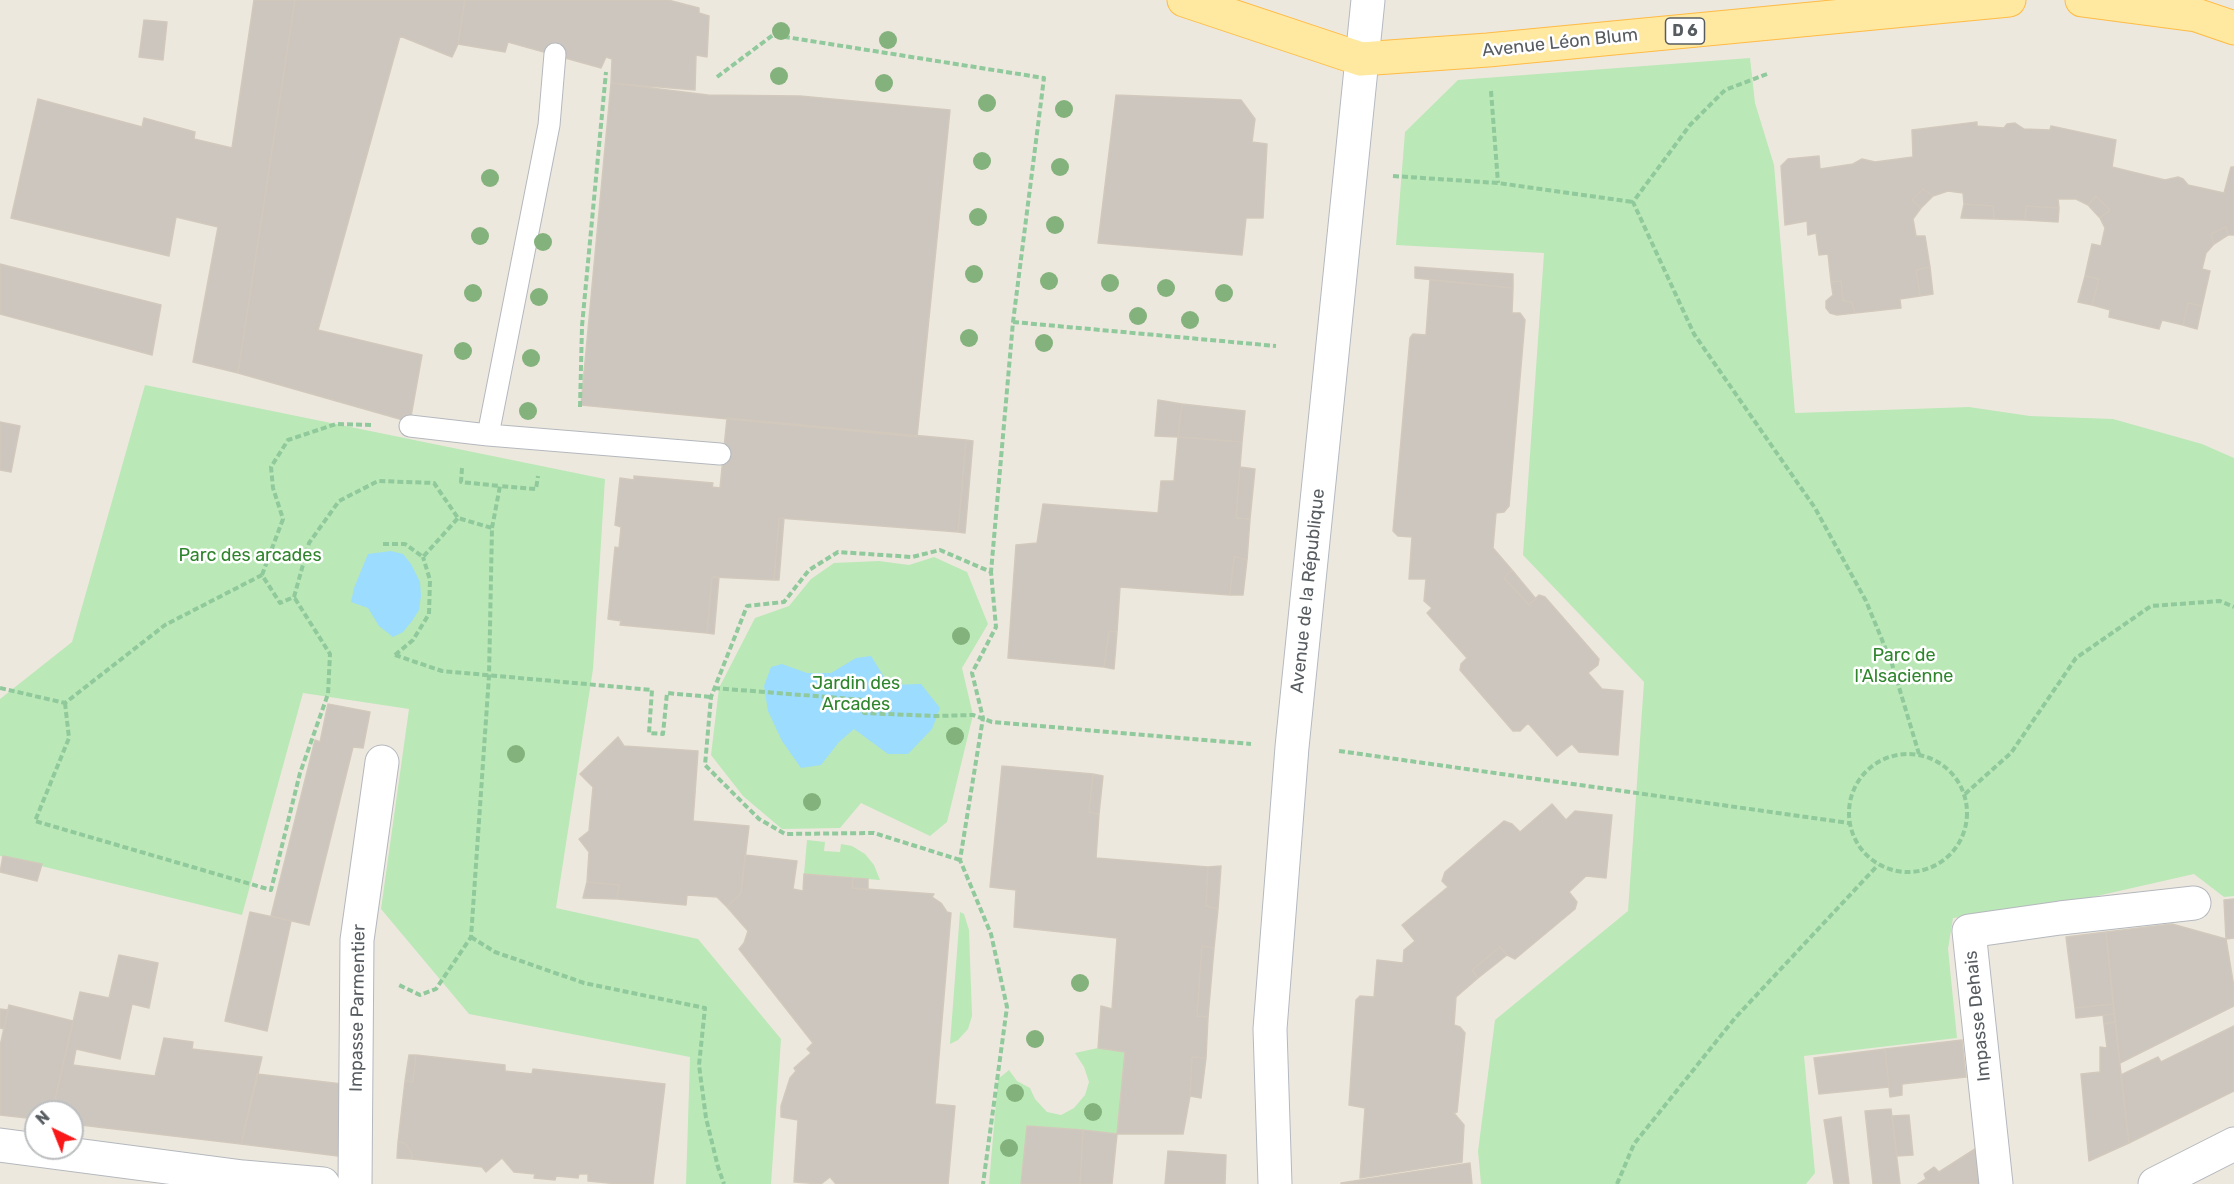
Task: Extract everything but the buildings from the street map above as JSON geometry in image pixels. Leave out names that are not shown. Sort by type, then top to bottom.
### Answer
[{"type":"main road","name":"D 6","points":[[1184,0],[1361,59]]},
{"type":"main road","name":"Avenue Léon Blum","points":[[1361,59],[1500,49],[2009,0]]},
{"type":"main road","points":[[2082,0],[2196,15],[2234,28]]},
{"type":"street","name":"Avenue de la République","points":[[1275,1184],[1270,1029],[1292,747],[1368,0]]},
{"type":"street","name":"Impasse Parmentier","points":[[355,1184],[357,940],[382,762]]},
{"type":"street","name":"Impasse Dehais","points":[[1996,1184],[1969,931],[2194,903]]},
{"type":"street","points":[[2154,1184],[2234,1144]]},
{"type":"street","points":[[0,1145],[243,1180],[323,1184]]},
{"type":"lane","points":[[488,435],[549,125],[555,54]]},
{"type":"lane","points":[[410,426],[488,435],[720,454]]},
{"type":"path","points":[[717,77],[773,35],[1044,78],[1013,322],[991,572],[996,627],[972,673],[983,718],[960,860],[991,934],[1007,1007],[984,1184]]},
{"type":"path","points":[[580,412],[582,326],[606,72]]},
{"type":"path","points":[[1633,202],[1690,125],[1725,90],[1767,74]]},
{"type":"path","points":[[1490,83],[1498,183]]},
{"type":"path","points":[[1393,176],[1498,183],[1633,202]]},
{"type":"path","points":[[1633,202],[1694,334],[1815,508],[1866,601],[1892,664],[1919,754]]},
{"type":"path","points":[[1013,322],[1276,346]]},
{"type":"path","points":[[65,703],[165,625],[262,575],[283,519],[273,488],[271,468],[288,440],[336,424],[410,426]]},
{"type":"path","points":[[463,464],[461,482],[536,489],[539,472],[529,471]]},
{"type":"path","points":[[65,703],[69,738],[35,821],[272,890],[300,773],[328,694],[330,654],[294,597],[309,543],[339,501],[378,481],[434,483],[458,518],[492,528]]},
{"type":"path","points":[[357,972],[369,971],[380,975],[420,995],[436,989],[471,938],[489,676],[492,528],[500,486]]},
{"type":"path","points":[[423,557],[458,518]]},
{"type":"path","points":[[383,544],[405,544],[423,557],[430,580],[429,614],[413,640],[395,655],[442,671],[652,690],[649,733],[663,734],[667,693],[711,697]]},
{"type":"path","points":[[960,860],[874,833],[785,834],[759,819],[705,765],[711,697],[747,606],[783,602],[809,570],[838,552],[912,557],[940,550],[991,572]]},
{"type":"path","points":[[262,575],[280,603],[294,597]]},
{"type":"path","points":[[1965,794],[2011,753],[2076,658],[2151,606],[2220,601],[2234,607]]},
{"type":"path","points":[[0,688],[65,703]]},
{"type":"path","points":[[714,688],[865,700],[864,713],[973,716],[992,722],[1252,744]]},
{"type":"path","points":[[1339,751],[1849,823]]},
{"type":"path","points":[[1901,753],[1919,754],[1949,769],[1965,794],[1968,814],[1966,830],[1957,848],[1932,868],[1919,872],[1898,872],[1878,865],[1862,851],[1849,823],[1849,801],[1855,786],[1868,770],[1881,760],[1901,753]]},
{"type":"path","points":[[1617,1184],[1634,1143],[1734,1018],[1878,865]]},
{"type":"path","points":[[471,938],[495,952],[584,982],[705,1008],[699,1065],[706,1118],[724,1184]]},
{"type":"green space","name":"Parc de l'Alsacienne","points":[[1750,58],[1755,103],[1774,165],[1795,413],[1969,407],[2030,416],[2113,419],[2202,444],[2234,458],[2234,896],[2224,897],[2194,874],[2044,908],[1953,918],[1948,949],[1957,1038],[1804,1056],[1815,1173],[1806,1184],[1481,1184],[1478,1151],[1495,1020],[1628,911],[1644,682],[1523,555],[1544,253],[1396,245],[1405,132],[1458,80]]},
{"type":"green space","name":"Parc des arcades","points":[[145,385],[605,479],[593,669],[556,908],[698,939],[781,1039],[771,1184],[686,1184],[690,1057],[469,1014],[381,909],[409,709],[303,693],[242,915],[0,856],[0,699],[72,642]]},
{"type":"green space","name":"Jardin des Arcades","points":[[934,557],[967,572],[988,624],[962,668],[973,715],[947,822],[930,836],[861,803],[840,828],[782,829],[743,796],[711,755],[719,688],[755,618],[789,606],[811,579],[834,563],[879,561],[909,565]]},
{"type":"green space","points":[[807,840],[825,842],[824,851],[840,852],[841,844],[852,846],[865,854],[874,865],[880,880],[804,874]]},
{"type":"green space","points":[[960,912],[964,914],[969,930],[972,1016],[968,1029],[958,1040],[950,1044]]},
{"type":"green space","points":[[1098,1048],[1125,1052],[1117,1134],[1027,1126],[1021,1184],[989,1184],[998,1079],[1009,1070],[1017,1081],[1030,1088],[1035,1099],[1047,1112],[1061,1115],[1074,1108],[1085,1095],[1089,1082],[1084,1067],[1075,1053]]},
{"type":"water","points":[[391,551],[403,554],[411,564],[420,582],[421,596],[419,610],[412,621],[403,632],[393,637],[379,626],[368,608],[351,602],[354,588],[368,554]]},
{"type":"water","points":[[871,656],[889,685],[921,684],[940,708],[932,729],[908,754],[888,754],[854,729],[839,742],[821,765],[801,768],[782,741],[768,711],[764,686],[771,667],[782,664],[807,673],[831,673],[856,658]]}]
